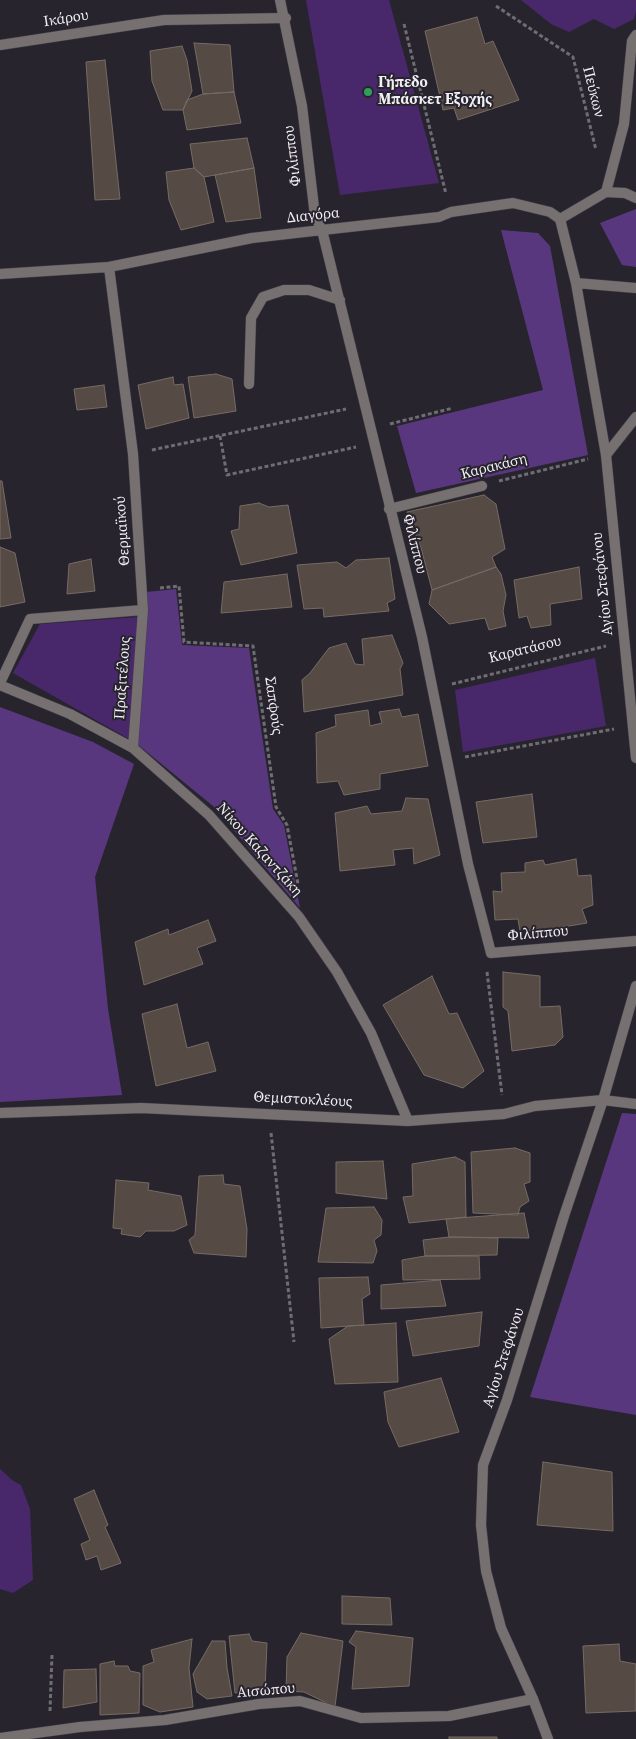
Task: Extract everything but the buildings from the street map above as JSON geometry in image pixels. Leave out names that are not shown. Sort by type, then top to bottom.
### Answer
[{"type":"street","name":"Φιλίππου","points":[[280,0],[286,18],[302,106],[315,216],[322,230],[376,443],[390,509],[434,688],[468,864],[491,953],[636,941]]},
{"type":"street","name":"Ικάρου","points":[[0,45],[164,20],[286,18]]},
{"type":"street","points":[[606,192],[624,124],[632,41],[636,35]]},
{"type":"street","points":[[606,455],[576,284],[560,219],[606,192],[625,193],[636,198]]},
{"type":"street","name":"Διαγόρα","points":[[0,274],[109,267],[252,238],[439,216],[451,212],[513,203],[550,212],[560,219]]},
{"type":"street","name":"Θερμαϊκού","points":[[109,267],[133,454],[143,610]]},
{"type":"street","points":[[576,284],[636,288]]},
{"type":"street","points":[[249,384],[251,318],[263,297],[284,290],[308,290],[340,300]]},
{"type":"street","points":[[606,455],[636,417]]},
{"type":"street","name":"Αγίου Στεφάνου","points":[[606,455],[636,758]]},
{"type":"street","name":"Καρακάση","points":[[390,509],[482,486]]},
{"type":"street","points":[[0,684],[30,619],[143,610]]},
{"type":"street","name":"Πραξιτέλους","points":[[132,748],[143,610]]},
{"type":"street","name":"Νίκου Καζαντζάκη","points":[[0,684],[70,714],[132,748],[209,815],[299,917],[338,972],[371,1033],[408,1121]]},
{"type":"street","name":"Αγίου Στεφάνου","points":[[548,1739],[533,1699],[501,1628],[486,1571],[481,1525],[483,1465],[507,1400],[564,1216],[603,1100],[636,986]]},
{"type":"street","name":"Θεμιστοκλέους","points":[[0,1113],[141,1108],[269,1112],[408,1121],[504,1114],[535,1106],[603,1100],[636,1104]]},
{"type":"street","name":"Αισώπου","points":[[0,1738],[49,1731],[165,1720],[259,1704],[300,1701],[361,1718],[449,1716],[533,1699]]},
{"type":"path","name":"Πεύκων","points":[[496,6],[572,57],[596,153]]},
{"type":"path","points":[[404,24],[451,212]]},
{"type":"path","points":[[133,454],[366,405]]},
{"type":"path","points":[[372,428],[453,408]]},
{"type":"path","points":[[220,436],[227,475],[376,443]]},
{"type":"path","name":"Καρακάση","points":[[482,486],[606,455]]},
{"type":"path","name":"Σαπφούς","points":[[142,590],[180,586],[184,642],[253,646],[276,807],[287,825],[299,890]]},
{"type":"path","name":"Καρατάσου","points":[[434,688],[624,642]]},
{"type":"path","points":[[447,761],[634,726]]},
{"type":"path","points":[[486,964],[504,1114]]},
{"type":"path","points":[[269,1112],[294,1342]]},
{"type":"path","points":[[49,1731],[52,1655]]},
{"type":"shaded area","name":"Γήπεδο Μπάσκετ Εξοχής","points":[[306,0],[389,0],[439,183],[340,195]]},
{"type":"shaded area","points":[[521,0],[636,0],[636,11],[634,19],[614,29],[594,19],[569,32],[551,24]]},
{"type":"shaded area","points":[[636,209],[636,267],[622,265],[600,223]]},
{"type":"shaded area","points":[[501,230],[538,233],[550,246],[588,455],[416,493],[397,426],[543,390]]},
{"type":"shaded area","points":[[176,589],[182,645],[249,648],[273,809],[284,825],[300,908],[213,806],[137,744],[146,592]]},
{"type":"shaded area","points":[[139,617],[129,739],[13,673],[40,624]]},
{"type":"shaded area","points":[[595,658],[606,726],[463,752],[455,690]]},
{"type":"shaded area","points":[[0,707],[93,742],[134,764],[95,877],[108,1009],[122,1095],[0,1102]]},
{"type":"shaded area","points":[[622,1113],[636,1114],[636,1415],[530,1397]]},
{"type":"shaded area","points":[[0,1469],[21,1485],[30,1509],[33,1580],[13,1593],[0,1589]]},
{"type":"place","name":"Γήπεδο Μπάσκετ Εξοχής","points":[[368,92]]}]
